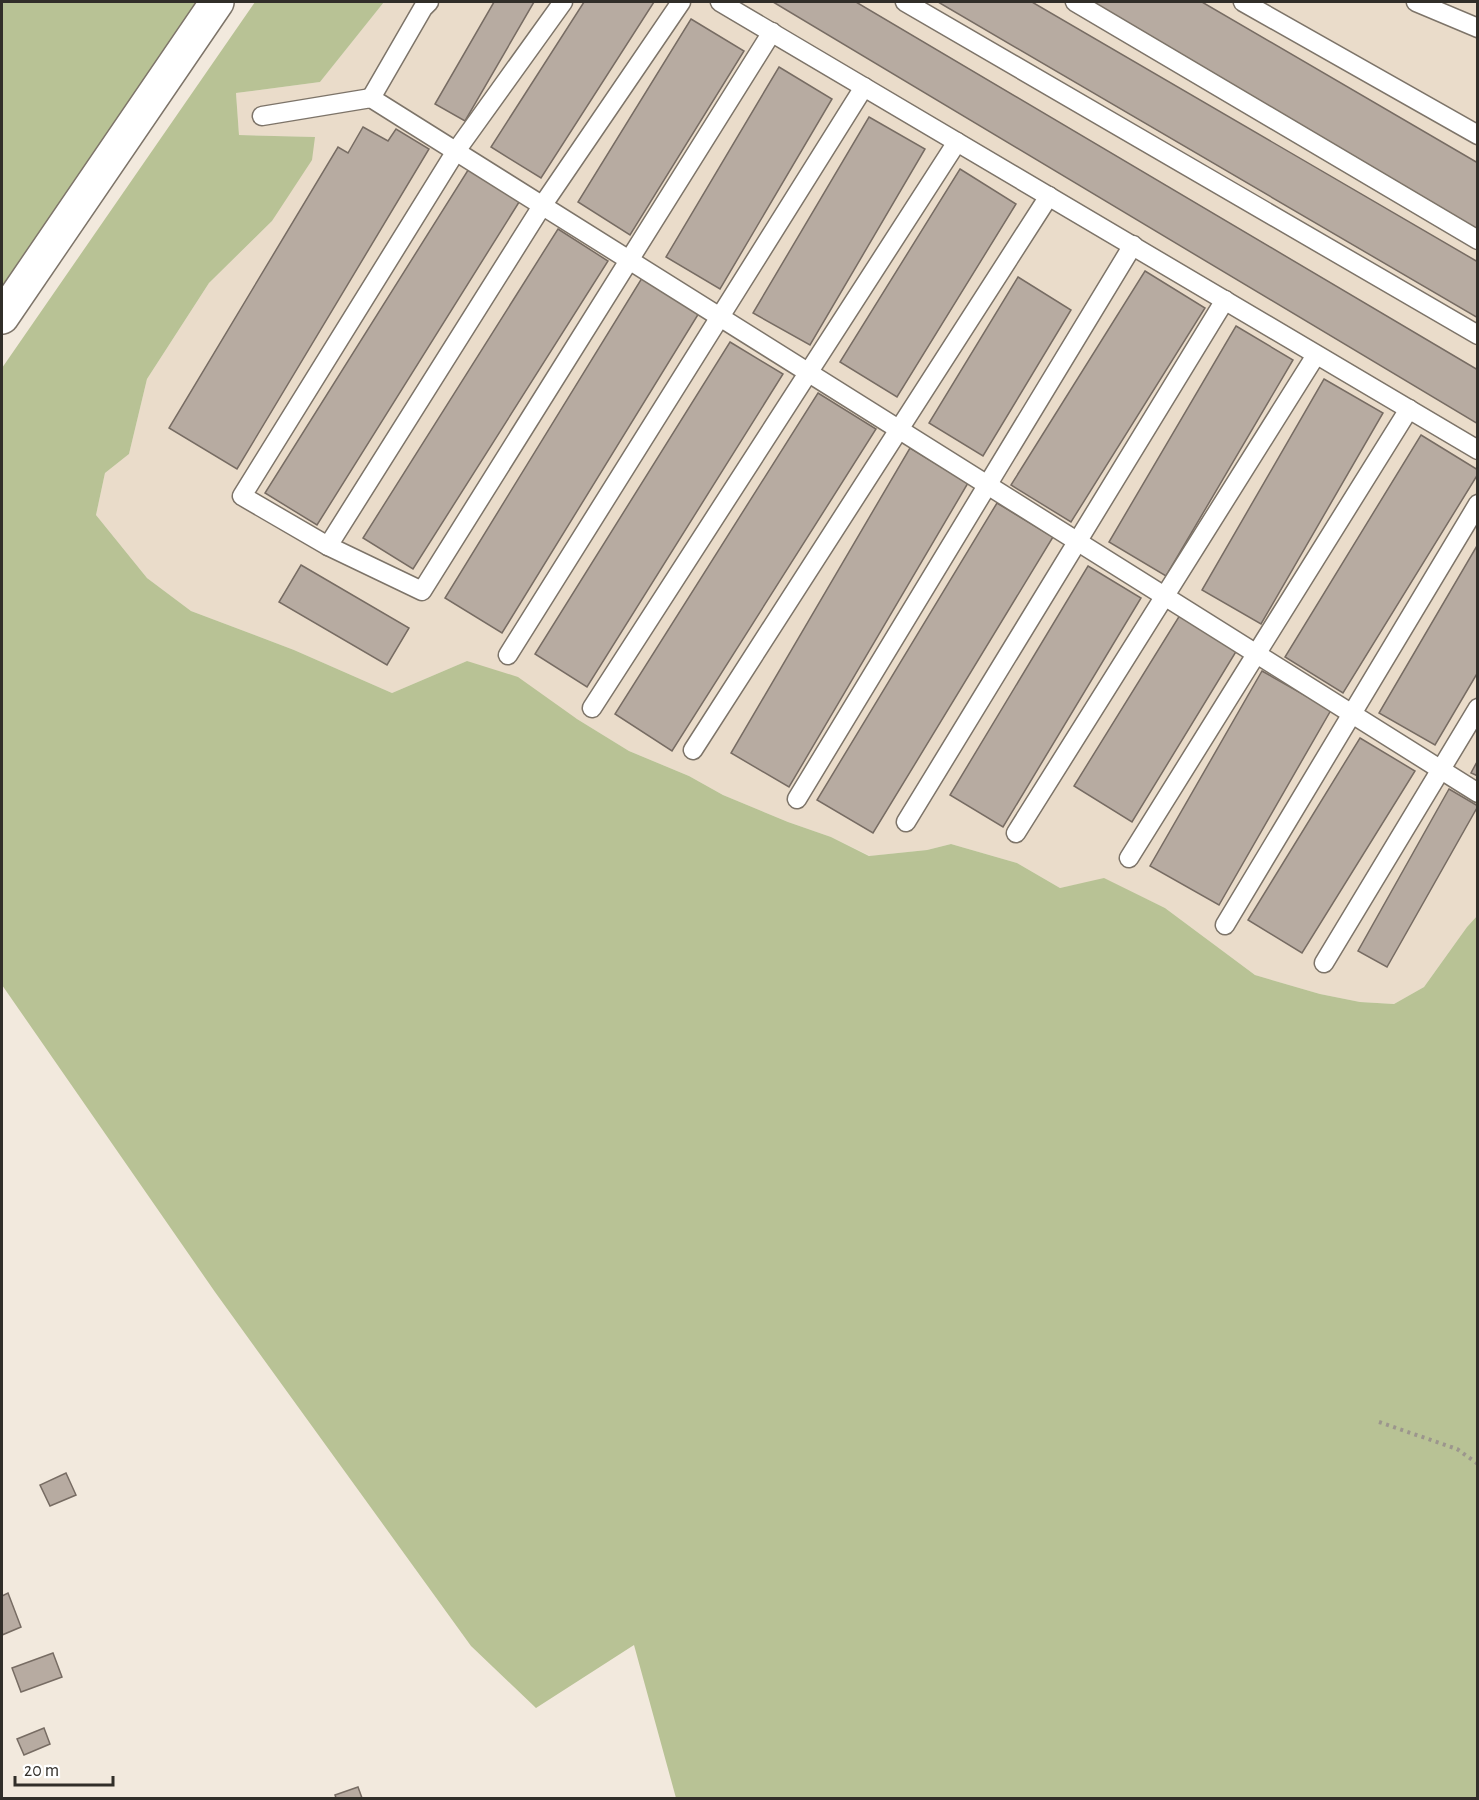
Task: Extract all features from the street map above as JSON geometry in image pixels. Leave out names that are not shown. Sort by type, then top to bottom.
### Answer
[{"type":"main road","points":[[2,317],[218,2]]},
{"type":"lane","points":[[371,98],[423,8],[429,2]]},
{"type":"lane","points":[[563,2],[456,152],[242,496],[328,546],[422,591],[772,32]]},
{"type":"lane","points":[[328,546],[542,206],[681,2]]},
{"type":"lane","points":[[720,2],[1478,450]]},
{"type":"lane","points":[[905,2],[1478,335]]},
{"type":"lane","points":[[1075,2],[1478,240]]},
{"type":"lane","points":[[1243,2],[1478,135]]},
{"type":"lane","points":[[1416,2],[1478,28]]},
{"type":"lane","points":[[508,655],[864,87]]},
{"type":"lane","points":[[262,116],[371,98],[1478,793]]},
{"type":"lane","points":[[592,708],[957,142]]},
{"type":"lane","points":[[693,750],[1049,196]]},
{"type":"lane","points":[[797,799],[1133,246]]},
{"type":"lane","points":[[906,822],[1225,300]]},
{"type":"lane","points":[[1016,834],[1316,355]]},
{"type":"lane","points":[[1129,858],[1409,409]]},
{"type":"lane","points":[[1225,925],[1478,504]]},
{"type":"lane","points":[[1324,963],[1478,708]]},
{"type":"path","points":[[1378,1422],[1457,1449],[1478,1464]]},
{"type":"shaded area","points":[[384,2],[1477,2],[1477,916],[1424,987],[1394,1004],[1360,1002],[1320,994],[1255,975],[1165,908],[1104,879],[1060,888],[1017,863],[951,844],[927,850],[870,856],[831,837],[723,795],[689,776],[629,751],[577,719],[467,661],[392,693],[294,650],[191,611],[147,578],[96,515],[105,473],[129,454],[147,379],[209,283],[272,221],[314,137],[239,135],[236,93],[320,82]]},
{"type":"green space","points":[[2,2],[204,2],[2,296]]},
{"type":"green space","points":[[255,2],[384,2],[320,82],[236,93],[239,135],[315,137],[312,160],[272,221],[209,283],[147,379],[129,454],[105,473],[96,515],[147,578],[191,611],[294,650],[392,693],[467,661],[518,677],[577,719],[629,751],[689,776],[723,795],[831,837],[869,856],[927,850],[951,844],[1017,863],[1060,888],[1104,878],[1165,908],[1255,975],[1320,994],[1360,1002],[1394,1004],[1424,987],[1477,916],[1477,1798],[676,1798],[634,1645],[536,1708],[471,1646],[215,1292],[2,985],[2,368]]},
{"type":"building","points":[[494,2],[534,2],[465,121],[435,104]]},
{"type":"building","points":[[584,2],[654,2],[541,178],[491,147]]},
{"type":"building","points":[[773,2],[856,2],[1478,370],[1478,424]]},
{"type":"building","points":[[938,2],[1032,2],[1478,262],[1478,318]]},
{"type":"building","points":[[1081,2],[1202,2],[1478,163],[1478,234]]},
{"type":"building","points":[[691,19],[744,51],[630,235],[578,202]]},
{"type":"building","points":[[779,67],[832,99],[720,289],[666,257]]},
{"type":"building","points":[[869,117],[925,149],[810,345],[753,313]]},
{"type":"building","points":[[363,127],[388,141],[396,129],[429,149],[237,469],[169,428],[338,147],[348,153]]},
{"type":"building","points":[[470,167],[521,199],[317,525],[265,493]]},
{"type":"building","points":[[960,169],[1016,204],[897,397],[840,362]]},
{"type":"building","points":[[558,229],[608,261],[413,569],[363,538]]},
{"type":"building","points":[[1145,271],[1205,308],[1071,522],[1011,485]]},
{"type":"building","points":[[1018,277],[1071,310],[983,456],[929,423]]},
{"type":"building","points":[[642,278],[699,313],[502,633],[445,598]]},
{"type":"building","points":[[1236,326],[1293,360],[1166,576],[1109,542]]},
{"type":"building","points":[[730,342],[783,374],[587,687],[535,654]]},
{"type":"building","points":[[1324,379],[1383,413],[1261,624],[1202,590]]},
{"type":"building","points":[[818,393],[876,429],[672,751],[615,714]]},
{"type":"building","points":[[1421,435],[1478,470],[1478,474],[1343,693],[1285,657]]},
{"type":"building","points":[[910,448],[968,483],[789,787],[731,753]]},
{"type":"building","points":[[997,503],[1053,537],[873,833],[817,800]]},
{"type":"building","points":[[1478,544],[1478,672],[1435,745],[1379,713]]},
{"type":"building","points":[[301,565],[409,628],[387,665],[279,602]]},
{"type":"building","points":[[1088,566],[1141,598],[1003,827],[950,795]]},
{"type":"building","points":[[1180,615],[1237,650],[1132,822],[1074,786]]},
{"type":"building","points":[[1262,671],[1331,710],[1219,905],[1150,866]]},
{"type":"building","points":[[1360,738],[1415,771],[1302,953],[1248,920]]},
{"type":"building","points":[[1478,760],[1478,776],[1471,773]]},
{"type":"building","points":[[1449,789],[1478,806],[1387,967],[1358,951]]},
{"type":"building","points":[[66,1473],[76,1495],[50,1506],[40,1485]]},
{"type":"building","points":[[8,1593],[21,1627],[2,1635],[2,1596]]},
{"type":"building","points":[[53,1653],[62,1677],[21,1692],[12,1668]]},
{"type":"building","points":[[44,1728],[50,1744],[24,1755],[17,1739]]},
{"type":"building","points":[[358,1787],[362,1798],[336,1798],[335,1795]]}]
